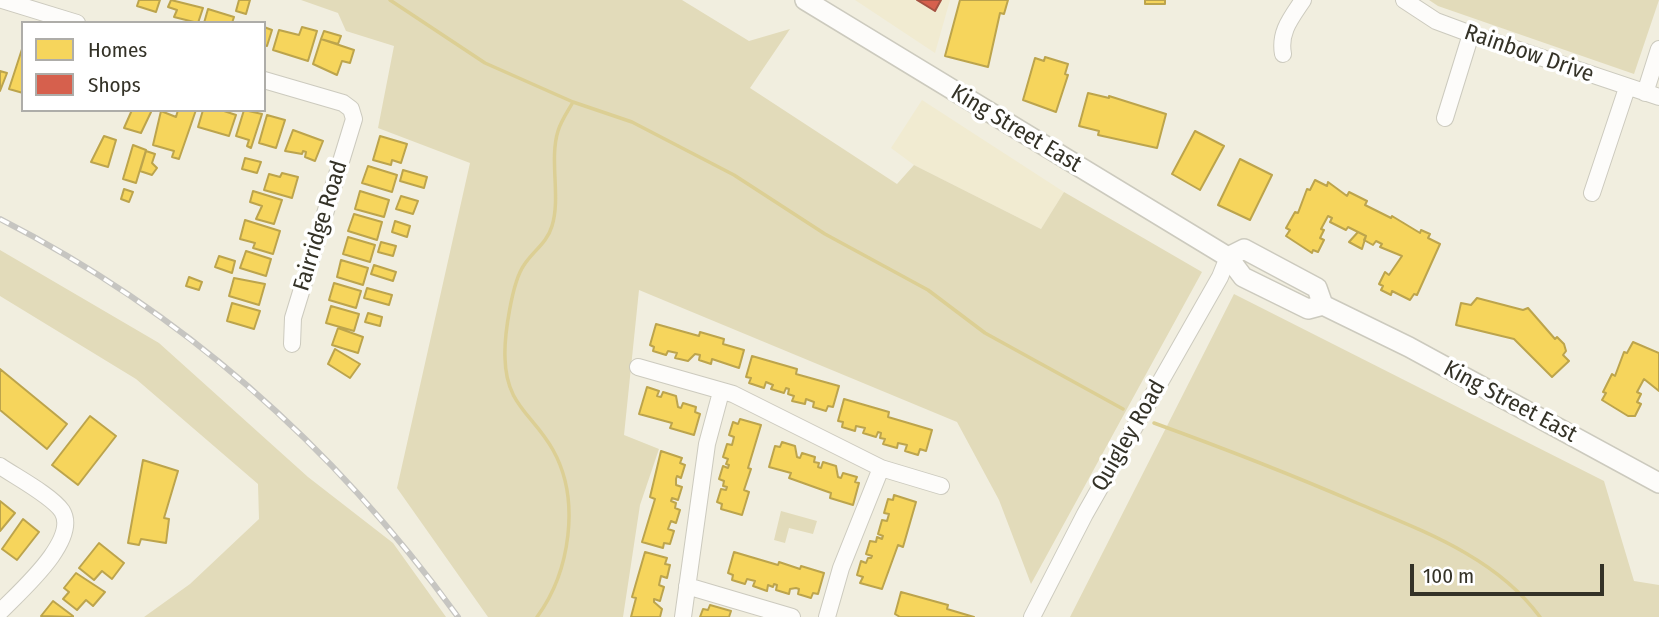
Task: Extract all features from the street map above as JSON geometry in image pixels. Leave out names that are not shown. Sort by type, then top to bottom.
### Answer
[{"type":"main road","name":"King Street East","points":[[805,0],[829,6],[1228,257],[1243,276],[1308,309],[1323,305],[1409,347],[1659,483]]},
{"type":"street","points":[[2,0],[70,21]]},
{"type":"street","points":[[1283,54],[1281,43],[1284,30],[1303,0]]},
{"type":"street","name":"Rainbow Drive","points":[[1404,0],[1436,21],[1652,95]]},
{"type":"street","points":[[1446,118],[1471,34]]},
{"type":"street","points":[[1652,95],[1659,49]]},
{"type":"street","name":"Fairridge Road","points":[[266,80],[343,103],[351,109],[354,119],[293,318],[292,344]]},
{"type":"street","points":[[1592,193],[1627,88]]},
{"type":"street","name":"Quigley Road","points":[[1032,617],[1085,514],[1220,277],[1228,257]]},
{"type":"street","points":[[638,368],[758,404],[881,468],[941,486]]},
{"type":"street","points":[[683,617],[707,444],[721,392]]},
{"type":"street","points":[[0,466],[61,509],[66,523],[64,538],[55,551],[0,612]]},
{"type":"street","points":[[827,617],[841,568],[881,468]]},
{"type":"street","points":[[687,586],[792,617]]},
{"type":"shaded area","points":[[301,0],[682,0],[749,41],[790,29],[750,88],[897,184],[914,165],[1041,229],[1064,192],[1202,272],[1031,584],[999,500],[957,422],[639,290],[624,435],[659,449],[640,505],[623,617],[488,617],[397,488],[470,163],[378,128],[394,46],[346,31],[338,13]]},
{"type":"shaded area","points":[[855,0],[950,0],[935,53]]},
{"type":"shaded area","points":[[1429,0],[1659,0],[1634,74],[1438,6]]},
{"type":"shaded area","points":[[922,100],[1064,192],[1041,229],[914,165],[891,148]]},
{"type":"shaded area","points":[[0,250],[159,343],[308,477],[393,543],[446,617],[144,617],[190,584],[259,519],[258,484],[136,379],[0,296]]},
{"type":"shaded area","points":[[1234,294],[1604,481],[1634,581],[1659,585],[1659,617],[1070,617]]},
{"type":"shaded area","points":[[781,511],[817,521],[813,534],[789,528],[785,543],[774,540]]},
{"type":"building: Homes","points":[[139,0],[160,0],[156,12],[137,6]]},
{"type":"building: Homes","points":[[171,0],[203,8],[199,21],[190,21],[174,17],[177,10],[168,7]]},
{"type":"building: Homes","points":[[239,0],[250,0],[246,14],[236,11]]},
{"type":"building: Homes","points":[[960,0],[1008,0],[1004,14],[1000,13],[988,67],[945,56]]},
{"type":"building: Homes","points":[[1145,0],[1165,0],[1165,4],[1145,4]]},
{"type":"building: Homes","points":[[208,9],[234,17],[233,21],[205,21]]},
{"type":"building: Homes","points":[[302,27],[317,31],[308,61],[273,50],[279,30],[299,35]]},
{"type":"building: Homes","points":[[266,28],[272,30],[266,46]]},
{"type":"building: Homes","points":[[324,31],[341,36],[338,44],[321,39]]},
{"type":"building: Homes","points":[[321,39],[354,50],[350,63],[342,61],[337,75],[313,64]]},
{"type":"building: Homes","points":[[21,52],[21,92],[9,89]]},
{"type":"building: Homes","points":[[1045,57],[1068,64],[1065,74],[1068,75],[1056,112],[1023,100],[1035,58],[1044,61]]},
{"type":"building: Homes","points":[[0,71],[7,73],[0,91]]},
{"type":"building: Homes","points":[[1088,93],[1109,96],[1166,114],[1157,148],[1098,135],[1099,131],[1079,126]]},
{"type":"building: Homes","points":[[131,112],[151,112],[141,133],[124,128]]},
{"type":"building: Homes","points":[[161,112],[176,117],[177,112],[195,112],[179,159],[172,157],[174,151],[153,145]]},
{"type":"building: Homes","points":[[202,112],[227,112],[236,115],[229,136],[198,127]]},
{"type":"building: Homes","points":[[243,112],[262,114],[251,148],[247,146],[249,140],[236,136]]},
{"type":"building: Homes","points":[[267,115],[285,120],[276,148],[259,143]]},
{"type":"building: Homes","points":[[293,130],[323,141],[315,161],[305,157],[306,152],[303,151],[302,154],[285,151]]},
{"type":"building: Homes","points":[[1195,131],[1224,146],[1200,190],[1172,174]]},
{"type":"building: Homes","points":[[104,136],[116,140],[108,167],[91,162]]},
{"type":"building: Homes","points":[[380,136],[407,144],[401,163],[392,160],[391,165],[373,160]]},
{"type":"building: Homes","points":[[133,145],[146,150],[136,183],[123,179]]},
{"type":"building: Homes","points":[[146,151],[155,154],[152,163],[157,168],[152,175],[140,171]]},
{"type":"building: Homes","points":[[245,158],[261,162],[257,173],[242,169]]},
{"type":"building: Homes","points":[[1240,159],[1272,175],[1250,220],[1218,205]]},
{"type":"building: Homes","points":[[368,166],[397,175],[392,192],[362,183]]},
{"type":"building: Homes","points":[[403,170],[427,177],[424,188],[400,181]]},
{"type":"building: Homes","points":[[282,173],[298,177],[292,198],[264,190],[269,174],[280,177]]},
{"type":"building: Homes","points":[[1315,180],[1327,186],[1328,182],[1347,196],[1349,192],[1367,201],[1365,205],[1391,218],[1392,216],[1420,233],[1421,230],[1430,234],[1428,238],[1440,244],[1417,295],[1414,294],[1410,300],[1392,291],[1391,295],[1381,290],[1383,286],[1379,284],[1385,272],[1389,275],[1402,256],[1380,247],[1382,244],[1376,241],[1373,245],[1364,240],[1366,236],[1348,227],[1346,230],[1330,222],[1332,218],[1328,216],[1321,229],[1324,230],[1320,238],[1324,240],[1318,252],[1313,250],[1312,253],[1286,236],[1290,230],[1286,228],[1295,212],[1298,213],[1307,189],[1310,190]]},
{"type":"building: Homes","points":[[124,189],[133,192],[129,202],[121,199]]},
{"type":"building: Homes","points":[[253,191],[282,200],[274,224],[256,219],[262,206],[250,202]]},
{"type":"building: Homes","points":[[360,191],[389,200],[384,217],[355,209]]},
{"type":"building: Homes","points":[[401,196],[418,201],[413,214],[396,209]]},
{"type":"building: Homes","points":[[354,214],[382,222],[377,240],[348,231]]},
{"type":"building: Homes","points":[[245,220],[280,231],[273,254],[253,248],[255,243],[240,239]]},
{"type":"building: Homes","points":[[395,221],[410,226],[407,237],[392,232]]},
{"type":"building: Homes","points":[[1358,232],[1366,236],[1362,249],[1349,242]]},
{"type":"building: Homes","points":[[348,237],[375,245],[370,262],[343,254]]},
{"type":"building: Homes","points":[[381,242],[396,246],[393,256],[378,252]]},
{"type":"building: Homes","points":[[246,251],[271,259],[266,276],[240,268]]},
{"type":"building: Homes","points":[[219,256],[235,261],[232,273],[215,267]]},
{"type":"building: Homes","points":[[341,260],[368,268],[363,285],[337,277]]},
{"type":"building: Homes","points":[[374,265],[396,272],[393,281],[371,274]]},
{"type":"building: Homes","points":[[189,277],[202,282],[199,290],[186,286]]},
{"type":"building: Homes","points":[[234,278],[265,284],[259,305],[229,296]]},
{"type":"building: Homes","points":[[334,283],[361,291],[356,308],[329,300]]},
{"type":"building: Homes","points":[[367,288],[392,295],[389,305],[364,298]]},
{"type":"building: Homes","points":[[1477,298],[1523,310],[1528,308],[1555,339],[1557,337],[1564,344],[1566,351],[1563,355],[1569,361],[1552,377],[1514,339],[1456,325],[1461,303],[1471,305]]},
{"type":"building: Homes","points":[[232,303],[260,311],[254,329],[227,321]]},
{"type":"building: Homes","points":[[331,306],[359,314],[354,331],[326,323]]},
{"type":"building: Homes","points":[[368,313],[382,317],[380,326],[365,322]]},
{"type":"building: Homes","points":[[656,324],[699,336],[700,332],[724,339],[723,344],[744,350],[739,368],[712,359],[711,364],[699,360],[700,355],[695,354],[688,361],[675,358],[677,353],[668,351],[666,355],[653,351],[654,347],[650,345]]},
{"type":"building: Homes","points":[[338,328],[363,337],[358,353],[332,345]]},
{"type":"building: Homes","points":[[1633,342],[1659,353],[1659,391],[1644,379],[1637,392],[1641,394],[1637,402],[1641,404],[1635,416],[1628,416],[1602,400],[1612,374],[1615,376],[1624,352],[1627,353]]},
{"type":"building: Homes","points":[[335,349],[360,364],[350,378],[328,364]]},
{"type":"building: Homes","points":[[752,356],[797,369],[796,374],[839,386],[833,407],[828,406],[826,411],[813,407],[814,402],[806,399],[805,404],[792,401],[794,396],[788,394],[789,389],[786,388],[784,393],[771,389],[773,385],[766,382],[764,388],[749,383],[751,378],[746,377]]},
{"type":"building: Homes","points":[[0,369],[67,424],[47,449],[0,410]]},
{"type":"building: Homes","points":[[647,387],[659,391],[657,396],[661,397],[663,392],[676,396],[678,407],[681,408],[683,403],[696,407],[695,412],[700,414],[694,435],[670,428],[672,423],[639,414]]},
{"type":"building: Homes","points":[[844,399],[889,412],[888,417],[932,430],[926,451],[920,449],[918,455],[905,451],[907,445],[898,443],[897,448],[883,444],[885,439],[880,438],[881,433],[878,432],[876,437],[863,433],[865,428],[856,426],[855,431],[842,427],[843,422],[838,421]]},
{"type":"building: Homes","points":[[90,416],[116,436],[78,485],[52,465]]},
{"type":"building: Homes","points":[[740,419],[761,425],[748,468],[751,469],[744,490],[749,492],[742,515],[721,509],[722,504],[717,502],[721,489],[726,490],[727,487],[723,486],[724,481],[719,479],[723,466],[728,468],[729,465],[726,464],[728,459],[723,457],[727,444],[732,445],[734,437],[729,435],[733,422],[738,424]]},
{"type":"building: Homes","points":[[782,442],[795,446],[797,457],[800,458],[802,453],[815,457],[814,462],[819,463],[818,467],[821,468],[823,462],[836,466],[838,477],[841,478],[843,473],[857,477],[855,482],[859,483],[853,505],[830,498],[831,493],[789,478],[791,473],[769,467],[775,446],[780,447]]},
{"type":"building: Homes","points":[[661,451],[682,458],[680,463],[685,465],[681,478],[677,476],[676,479],[676,485],[682,487],[678,500],[672,498],[671,501],[676,503],[675,508],[680,510],[676,523],[671,521],[668,529],[674,531],[670,544],[664,543],[663,548],[642,542],[655,499],[650,497]]},
{"type":"building: Homes","points":[[143,460],[178,471],[164,518],[169,519],[166,543],[141,539],[139,545],[128,543]]},
{"type":"building: Homes","points":[[894,495],[916,502],[903,547],[898,545],[882,589],[860,583],[863,577],[857,575],[861,561],[866,563],[872,556],[866,554],[870,541],[876,542],[877,537],[882,539],[883,536],[878,534],[882,520],[887,521],[889,514],[884,513],[888,499],[893,500]]},
{"type":"building: Homes","points":[[0,501],[15,513],[0,531]]},
{"type":"building: Homes","points":[[23,519],[39,532],[17,560],[2,549]]},
{"type":"building: Homes","points":[[99,543],[124,563],[112,579],[102,571],[94,580],[79,568]]},
{"type":"building: Homes","points":[[645,552],[667,558],[665,564],[670,565],[667,578],[661,576],[659,585],[664,587],[660,601],[654,599],[662,609],[660,617],[631,617],[636,598],[632,597]]},
{"type":"building: Homes","points":[[734,552],[778,565],[779,562],[824,573],[818,594],[813,593],[811,598],[798,594],[799,589],[796,588],[790,589],[789,594],[776,590],[777,585],[774,584],[773,587],[768,585],[767,591],[753,586],[755,581],[747,579],[745,584],[732,580],[733,575],[728,573]]},
{"type":"building: Homes","points":[[76,573],[105,592],[93,606],[86,600],[77,610],[63,599],[69,592],[64,588]]},
{"type":"building: Homes","points":[[901,592],[948,605],[947,609],[974,617],[900,617],[895,614]]},
{"type":"building: Homes","points":[[53,601],[73,616],[73,617],[41,616]]},
{"type":"building: Homes","points":[[710,605],[731,611],[729,617],[700,617],[703,609],[708,610]]},
{"type":"building: Shops","points":[[917,0],[941,0],[935,11]]},
{"type":"waterway","points":[[390,0],[485,63],[573,102],[632,122],[734,175],[825,234],[928,290],[985,333],[1123,409]]},
{"type":"waterway","points":[[537,617],[548,599],[564,558],[569,513],[567,491],[553,450],[515,399],[510,388],[505,358],[506,337],[512,296],[520,273],[552,226],[556,142],[558,131],[573,102]]},
{"type":"waterway","points":[[1154,423],[1282,472],[1457,548],[1502,578],[1540,617]]},
{"type":"railway","points":[[0,219],[68,256],[132,297],[194,342],[253,391],[308,442],[361,498],[411,556],[458,617]]}]
